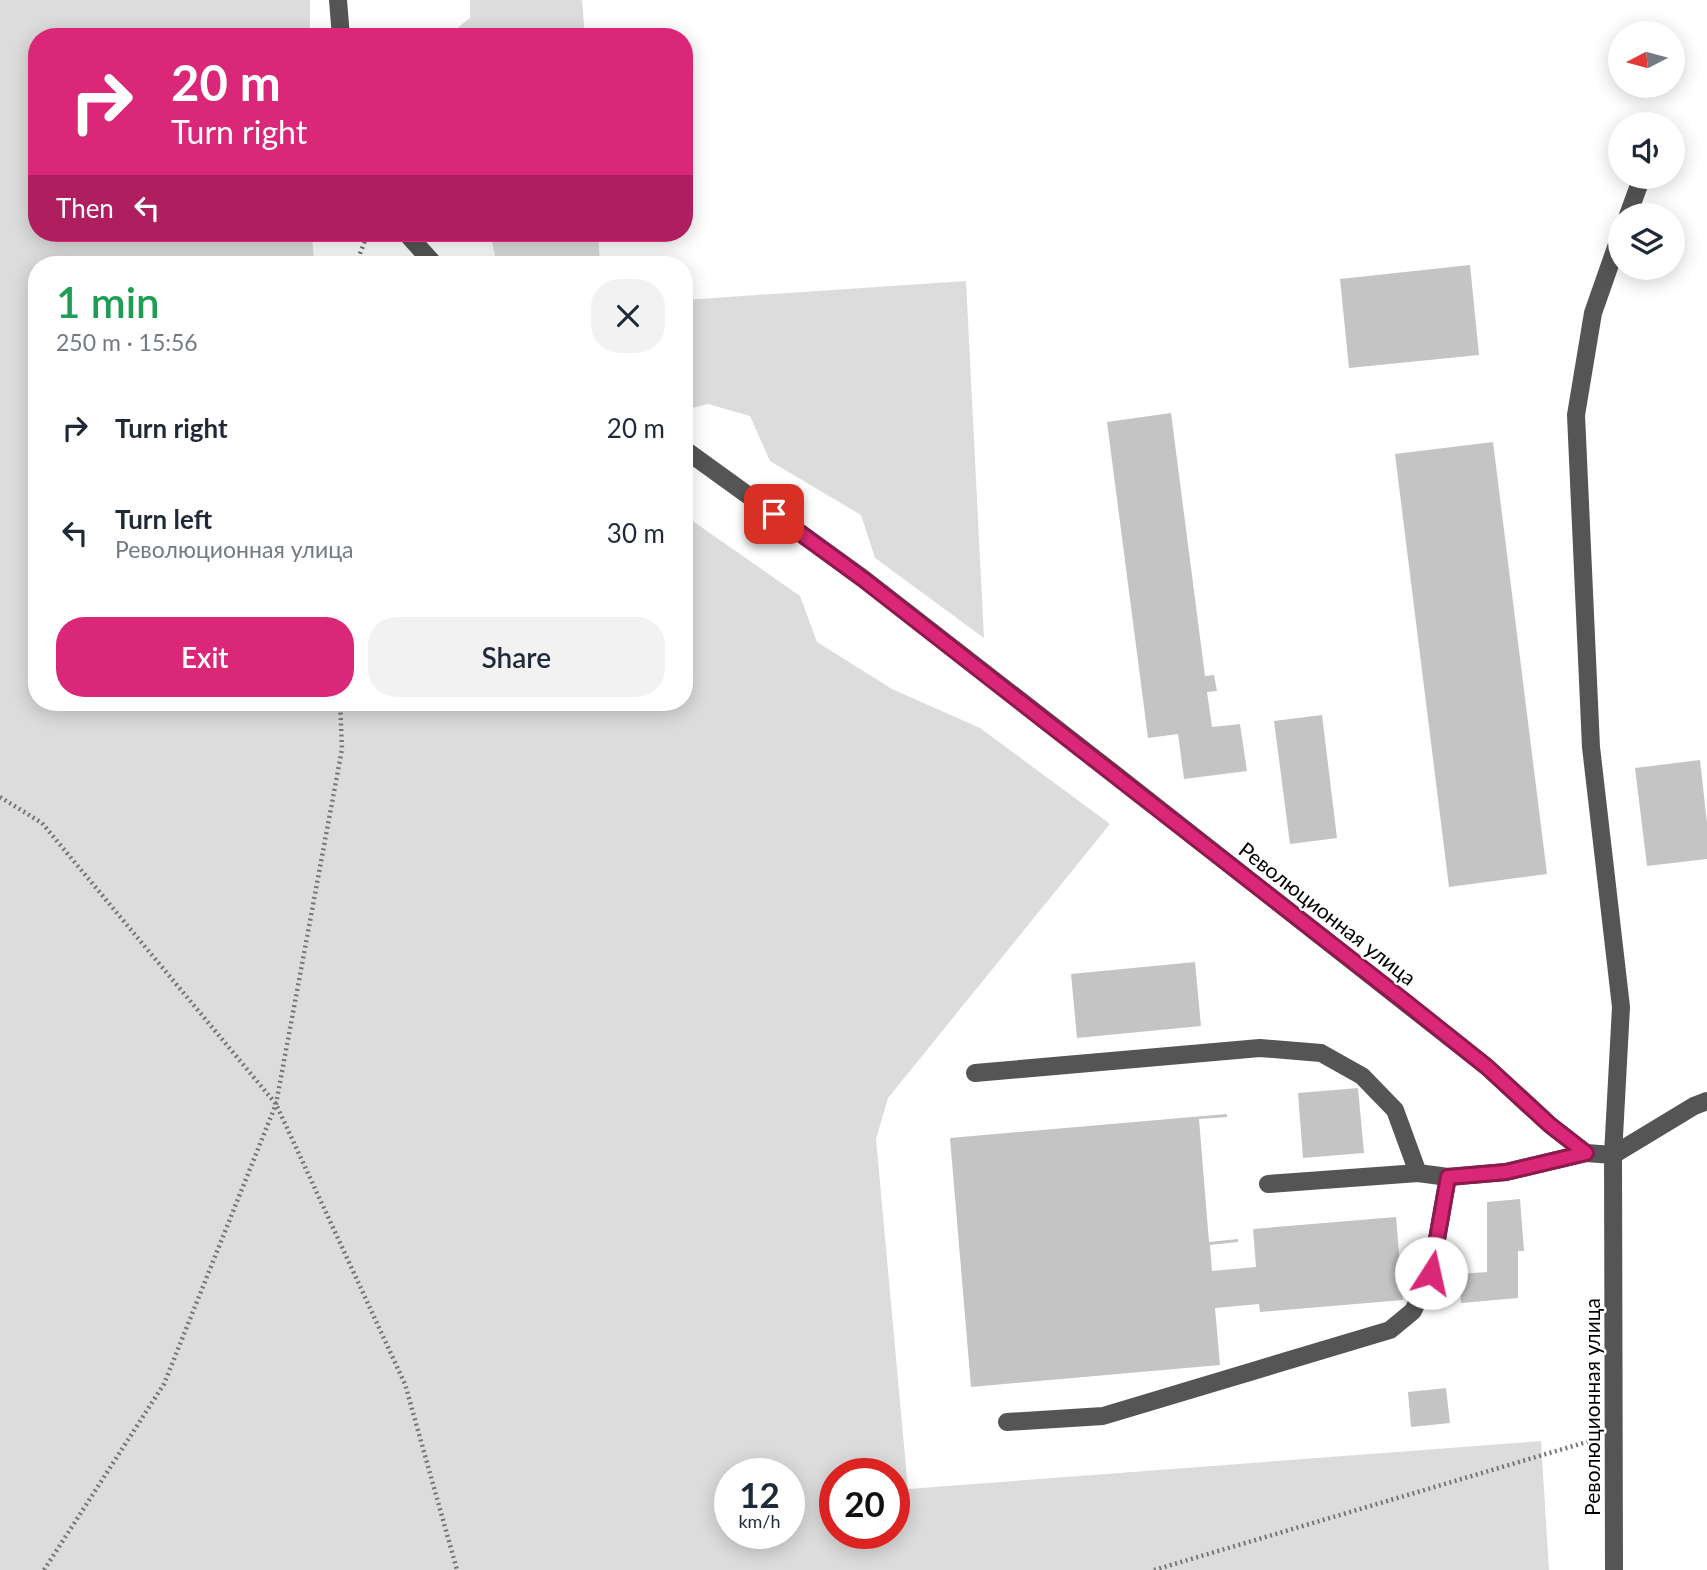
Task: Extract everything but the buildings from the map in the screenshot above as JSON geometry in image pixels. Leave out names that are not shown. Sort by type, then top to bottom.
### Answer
[{"type":"street","points":[[338,0],[340,28]]},
{"type":"street","points":[[414,242],[427,256]]},
{"type":"street","name":"Революционная улица","points":[[1608,270],[1593,313],[1576,415],[1591,747],[1621,1007],[1613,1156],[1614,1570]]},
{"type":"street","name":"Революционная улица","points":[[693,456],[863,579],[1097,760],[1487,1067],[1550,1125],[1586,1153]]},
{"type":"street","points":[[975,1073],[1260,1048],[1321,1053],[1362,1076],[1395,1110],[1418,1173]]},
{"type":"street","points":[[1268,1184],[1418,1173],[1448,1177],[1506,1172],[1586,1153],[1613,1156],[1694,1106],[1707,1101]]},
{"type":"street","points":[[1007,1422],[1103,1416],[1390,1330],[1413,1311],[1431,1273],[1448,1177]]},
{"type":"path","points":[[44,1570],[164,1384],[276,1104],[342,749],[340,711]]},
{"type":"path","points":[[0,797],[41,823],[276,1104],[405,1384],[457,1570]]},
{"type":"path","points":[[1154,1570],[1614,1434]]},
{"type":"shaded area","points":[[0,0],[310,0],[310,28],[28,28],[28,242],[313,242],[313,256],[28,256],[28,711],[693,711],[693,521],[800,596],[817,642],[892,689],[980,728],[1110,824],[888,1098],[876,1139],[905,1458],[819,1458],[819,1549],[910,1549],[910,1489],[1541,1441],[1549,1570],[0,1570]]},
{"type":"shaded area","points":[[470,0],[582,0],[584,28],[457,28],[470,18]]},
{"type":"shaded area","points":[[492,242],[599,242],[599,256],[495,256]]},
{"type":"shaded area","points":[[966,281],[984,638],[875,558],[861,515],[770,461],[750,416],[708,404],[693,408],[693,299]]},
{"type":"route","points":[[774,514],[863,579],[1403,1000],[1487,1067],[1550,1125],[1586,1153],[1506,1172],[1448,1177],[1431,1273]]}]
